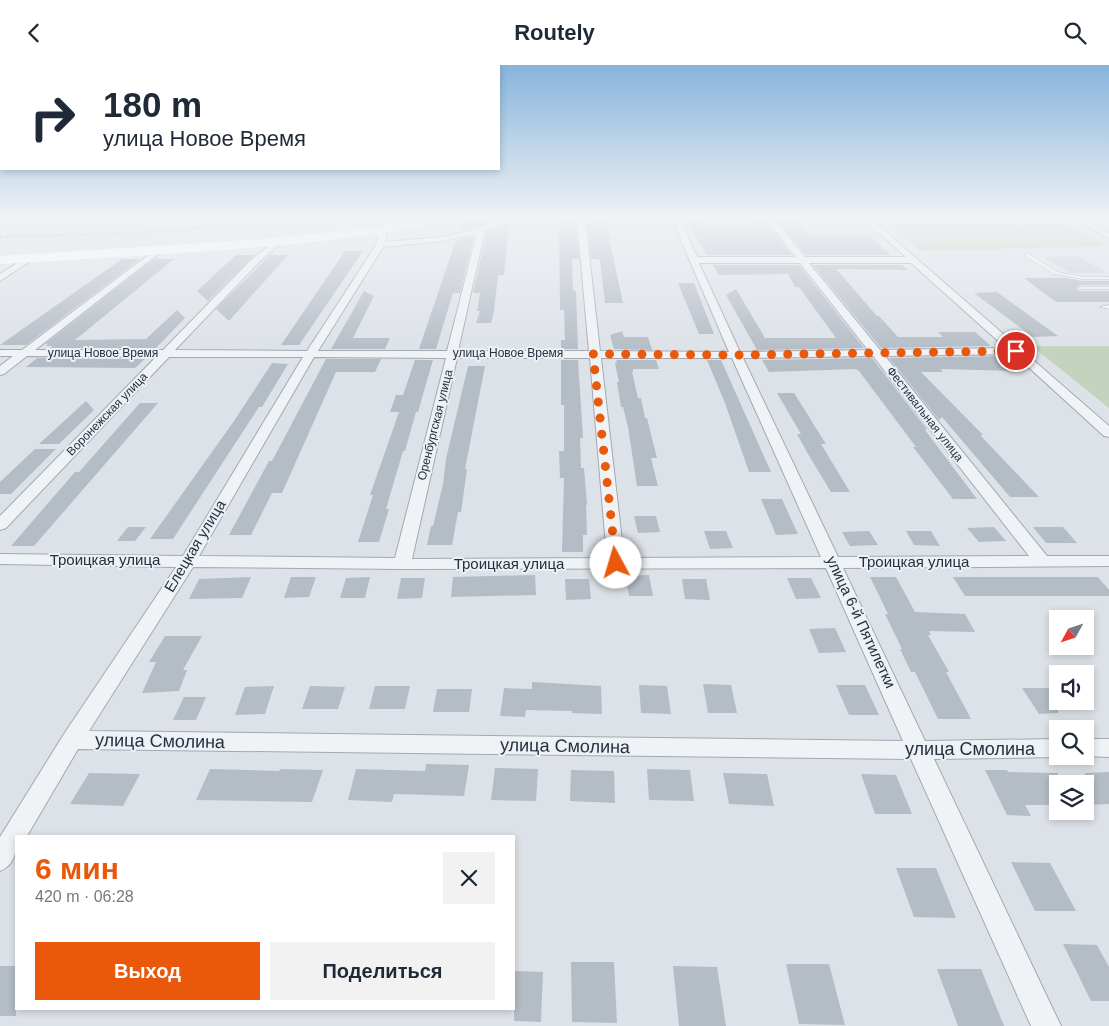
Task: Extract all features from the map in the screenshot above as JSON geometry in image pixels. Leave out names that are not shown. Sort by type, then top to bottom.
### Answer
[{"type":"street","points":[[0,277],[21,264]]},
{"type":"street","points":[[0,373],[140,264]]},
{"type":"street","name":"Воронежская улица","points":[[0,525],[252,264]]},
{"type":"street","name":"Елецкая улица","points":[[0,859],[72,740],[188,561],[365,264]]},
{"type":"street","name":"Оренбургская улица","points":[[402,564],[473,264]]},
{"type":"street","points":[[584,264],[616,563]]},
{"type":"street","name":"улица 6-й Пятилетки","points":[[696,264],[1046,1026]]},
{"type":"street","name":"Фестивальная улица","points":[[806,264],[1042,561]]},
{"type":"street","points":[[918,264],[1109,433]]},
{"type":"street","name":"улица Новое Время","points":[[0,353],[736,355],[1016,351]]},
{"type":"street","name":"Троицкая улица","points":[[0,559],[402,564],[1109,561]]},
{"type":"street","name":"улица Смолина","points":[[72,740],[920,750],[1049,748]]},
{"type":"street","points":[[1094,748],[1109,748]]},
{"type":"lane","points":[[1041,264],[1056,273],[1083,278],[1109,278]]},
{"type":"lane","points":[[1080,288],[1109,288]]},
{"type":"shaded area","points":[[1055,264],[1091,264],[1107,273],[1071,273]]},
{"type":"green space","points":[[1032,346],[1109,346],[1109,408]]},
{"type":"building","points":[[115,264],[134,264],[26,345],[0,345]]},
{"type":"building","points":[[148,264],[168,264],[75,340],[146,339],[177,310],[185,318],[156,348],[50,348],[53,346],[46,346],[48,344],[45,344]]},
{"type":"building","points":[[226,264],[245,264],[208,301],[197,291]]},
{"type":"building","points":[[261,264],[280,264],[229,321],[216,309]]},
{"type":"building","points":[[336,264],[354,264],[299,345],[281,345]]},
{"type":"building","points":[[448,264],[467,264],[460,293],[453,293],[436,349],[419,349]]},
{"type":"building","points":[[480,264],[505,264],[504,275],[498,275],[491,323],[476,323],[480,311],[477,311],[480,293],[473,293]]},
{"type":"building","points":[[559,264],[572,264],[573,290],[576,292],[578,349],[561,349],[561,340],[565,340],[564,310],[560,310]]},
{"type":"building","points":[[600,264],[615,264],[623,303],[605,303]]},
{"type":"building","points":[[713,265],[799,265],[864,348],[757,350],[726,295],[736,289],[765,338],[836,338],[799,287],[795,287],[788,274],[719,275]]},
{"type":"building","points":[[813,265],[902,265],[908,270],[836,269],[898,337],[943,337],[938,332],[975,332],[991,346],[881,348]]},
{"type":"building","points":[[1024,278],[1109,281],[1109,285],[1080,285],[1076,288],[1078,291],[1109,291],[1109,302],[1056,302]]},
{"type":"building","points":[[678,283],[694,283],[714,334],[699,334]]},
{"type":"building","points":[[364,291],[374,296],[353,338],[390,338],[385,349],[331,349]]},
{"type":"building","points":[[997,292],[1058,336],[1033,337],[974,293]]},
{"type":"building","points":[[622,331],[624,337],[648,337],[652,350],[614,349],[610,335]]},
{"type":"building","points":[[1001,356],[1017,371],[941,369],[943,372],[921,372],[983,435],[980,435],[1039,497],[1010,497],[942,417],[939,420],[889,358]]},
{"type":"building","points":[[37,358],[145,359],[135,368],[26,367]]},
{"type":"building","points":[[872,358],[927,429],[925,430],[977,499],[953,499],[859,371],[855,369],[769,372],[762,360]]},
{"type":"building","points":[[326,359],[381,359],[375,372],[336,372],[282,493],[272,493],[251,535],[229,535],[269,461],[272,461]]},
{"type":"building","points":[[415,360],[433,360],[418,412],[416,412],[405,451],[403,451],[386,509],[389,509],[379,542],[358,542],[373,495],[370,495],[399,412],[390,412],[396,395],[403,395]]},
{"type":"building","points":[[561,360],[578,360],[583,438],[580,438],[581,468],[584,468],[587,505],[587,535],[583,535],[583,552],[562,552],[564,478],[560,478],[559,451],[564,451],[564,405],[561,405]]},
{"type":"building","points":[[616,360],[656,360],[659,369],[633,369],[632,372],[638,398],[641,398],[645,418],[647,418],[657,458],[651,458],[658,486],[637,486],[628,427],[623,407],[621,407]]},
{"type":"building","points":[[707,360],[721,360],[771,472],[749,472],[725,403]]},
{"type":"building","points":[[272,363],[288,364],[262,407],[259,407],[173,539],[150,539],[234,421]]},
{"type":"building","points":[[468,366],[485,366],[465,469],[467,469],[461,512],[458,512],[452,545],[427,545],[443,484],[446,459]]},
{"type":"building","points":[[777,393],[794,393],[826,444],[821,444],[850,492],[831,492],[797,434],[801,434]]},
{"type":"building","points":[[86,401],[94,410],[59,444],[39,444]]},
{"type":"building","points":[[140,403],[158,403],[34,546],[11,546],[75,472],[79,472]]},
{"type":"building","points":[[35,449],[56,449],[11,494],[0,494],[0,482]]},
{"type":"building","points":[[761,499],[782,499],[798,534],[776,535]]},
{"type":"building","points":[[634,516],[656,516],[660,532],[638,533]]},
{"type":"building","points":[[128,527],[146,527],[135,541],[117,541]]},
{"type":"building","points":[[994,527],[1006,541],[979,542],[967,528]]},
{"type":"building","points":[[1033,527],[1063,527],[1077,543],[1046,543]]},
{"type":"building","points":[[704,531],[726,531],[733,548],[710,549]]},
{"type":"building","points":[[869,531],[878,545],[850,546],[842,532]]},
{"type":"building","points":[[906,531],[931,531],[940,546],[914,545]]},
{"type":"building","points":[[535,575],[536,595],[451,597],[453,577]]},
{"type":"building","points":[[649,575],[653,596],[629,596],[625,576]]},
{"type":"building","points":[[251,577],[242,598],[189,599],[199,579]]},
{"type":"building","points":[[291,577],[316,577],[309,597],[284,598]]},
{"type":"building","points":[[370,577],[365,598],[340,598],[346,578]]},
{"type":"building","points":[[870,577],[896,577],[915,612],[965,614],[975,632],[929,631],[931,635],[928,635],[949,672],[946,672],[971,719],[938,719],[915,672],[911,672],[885,614],[888,614]]},
{"type":"building","points":[[953,577],[1098,577],[1109,590],[1109,596],[965,596]]},
{"type":"building","points":[[401,578],[425,578],[422,598],[397,599]]},
{"type":"building","points":[[787,578],[811,578],[821,598],[796,599]]},
{"type":"building","points":[[565,579],[589,579],[591,599],[566,600]]},
{"type":"building","points":[[682,579],[706,579],[710,600],[685,599]]},
{"type":"building","points":[[835,628],[846,652],[819,653],[809,629]]},
{"type":"building","points":[[165,636],[202,636],[183,670],[187,670],[179,691],[142,693],[156,662],[149,662]]},
{"type":"building","points":[[532,682],[601,686],[602,714],[526,710],[525,717],[500,716],[504,688],[532,689]]},
{"type":"building","points":[[703,684],[731,685],[737,713],[708,713]]},
{"type":"building","points":[[639,685],[667,686],[671,714],[641,713]]},
{"type":"building","points":[[836,685],[865,685],[879,715],[849,715]]},
{"type":"building","points":[[274,686],[265,714],[235,715],[245,687]]},
{"type":"building","points":[[310,686],[345,687],[338,709],[302,709]]},
{"type":"building","points":[[375,686],[410,686],[405,709],[369,709]]},
{"type":"building","points":[[1022,688],[1049,688],[1049,710],[1058,710],[1058,713],[1039,714]]},
{"type":"building","points":[[437,689],[472,689],[469,712],[433,712]]},
{"type":"building","points":[[184,697],[206,697],[196,720],[173,720]]},
{"type":"building","points":[[426,764],[469,765],[464,796],[394,794],[392,802],[348,800],[356,769],[425,771]]},
{"type":"building","points":[[495,768],[538,769],[536,801],[491,800]]},
{"type":"building","points":[[210,769],[323,770],[312,802],[196,800]]},
{"type":"building","points":[[647,769],[690,770],[694,801],[649,800]]},
{"type":"building","points":[[571,770],[614,771],[615,803],[570,801]]},
{"type":"building","points":[[985,770],[1058,773],[1058,775],[1049,775],[1049,805],[1025,805],[1031,816],[1007,815]]},
{"type":"building","points":[[1109,772],[1109,804],[1094,805],[1094,775],[1085,775],[1085,773]]},
{"type":"building","points":[[89,773],[140,774],[123,806],[70,804]]},
{"type":"building","points":[[723,773],[767,774],[774,806],[729,804]]},
{"type":"building","points":[[861,774],[896,775],[912,814],[875,814]]},
{"type":"building","points":[[1011,862],[1050,863],[1076,911],[1035,911]]},
{"type":"building","points":[[896,868],[936,868],[956,918],[914,917]]},
{"type":"building","points":[[1063,944],[1097,945],[1109,967],[1109,1001],[1091,1001]]},
{"type":"building","points":[[571,962],[614,962],[617,1023],[572,1022]]},
{"type":"building","points":[[786,964],[829,964],[845,1025],[799,1024]]},
{"type":"building","points":[[0,966],[15,966],[16,1016],[0,1016]]},
{"type":"building","points":[[673,966],[717,967],[726,1026],[679,1026]]},
{"type":"building","points":[[937,969],[981,969],[1004,1026],[958,1026]]},
{"type":"building","points":[[515,971],[543,972],[541,1022],[514,1021]]},
{"type":"route","points":[[616,563],[593,354],[736,355],[1016,351]]}]
